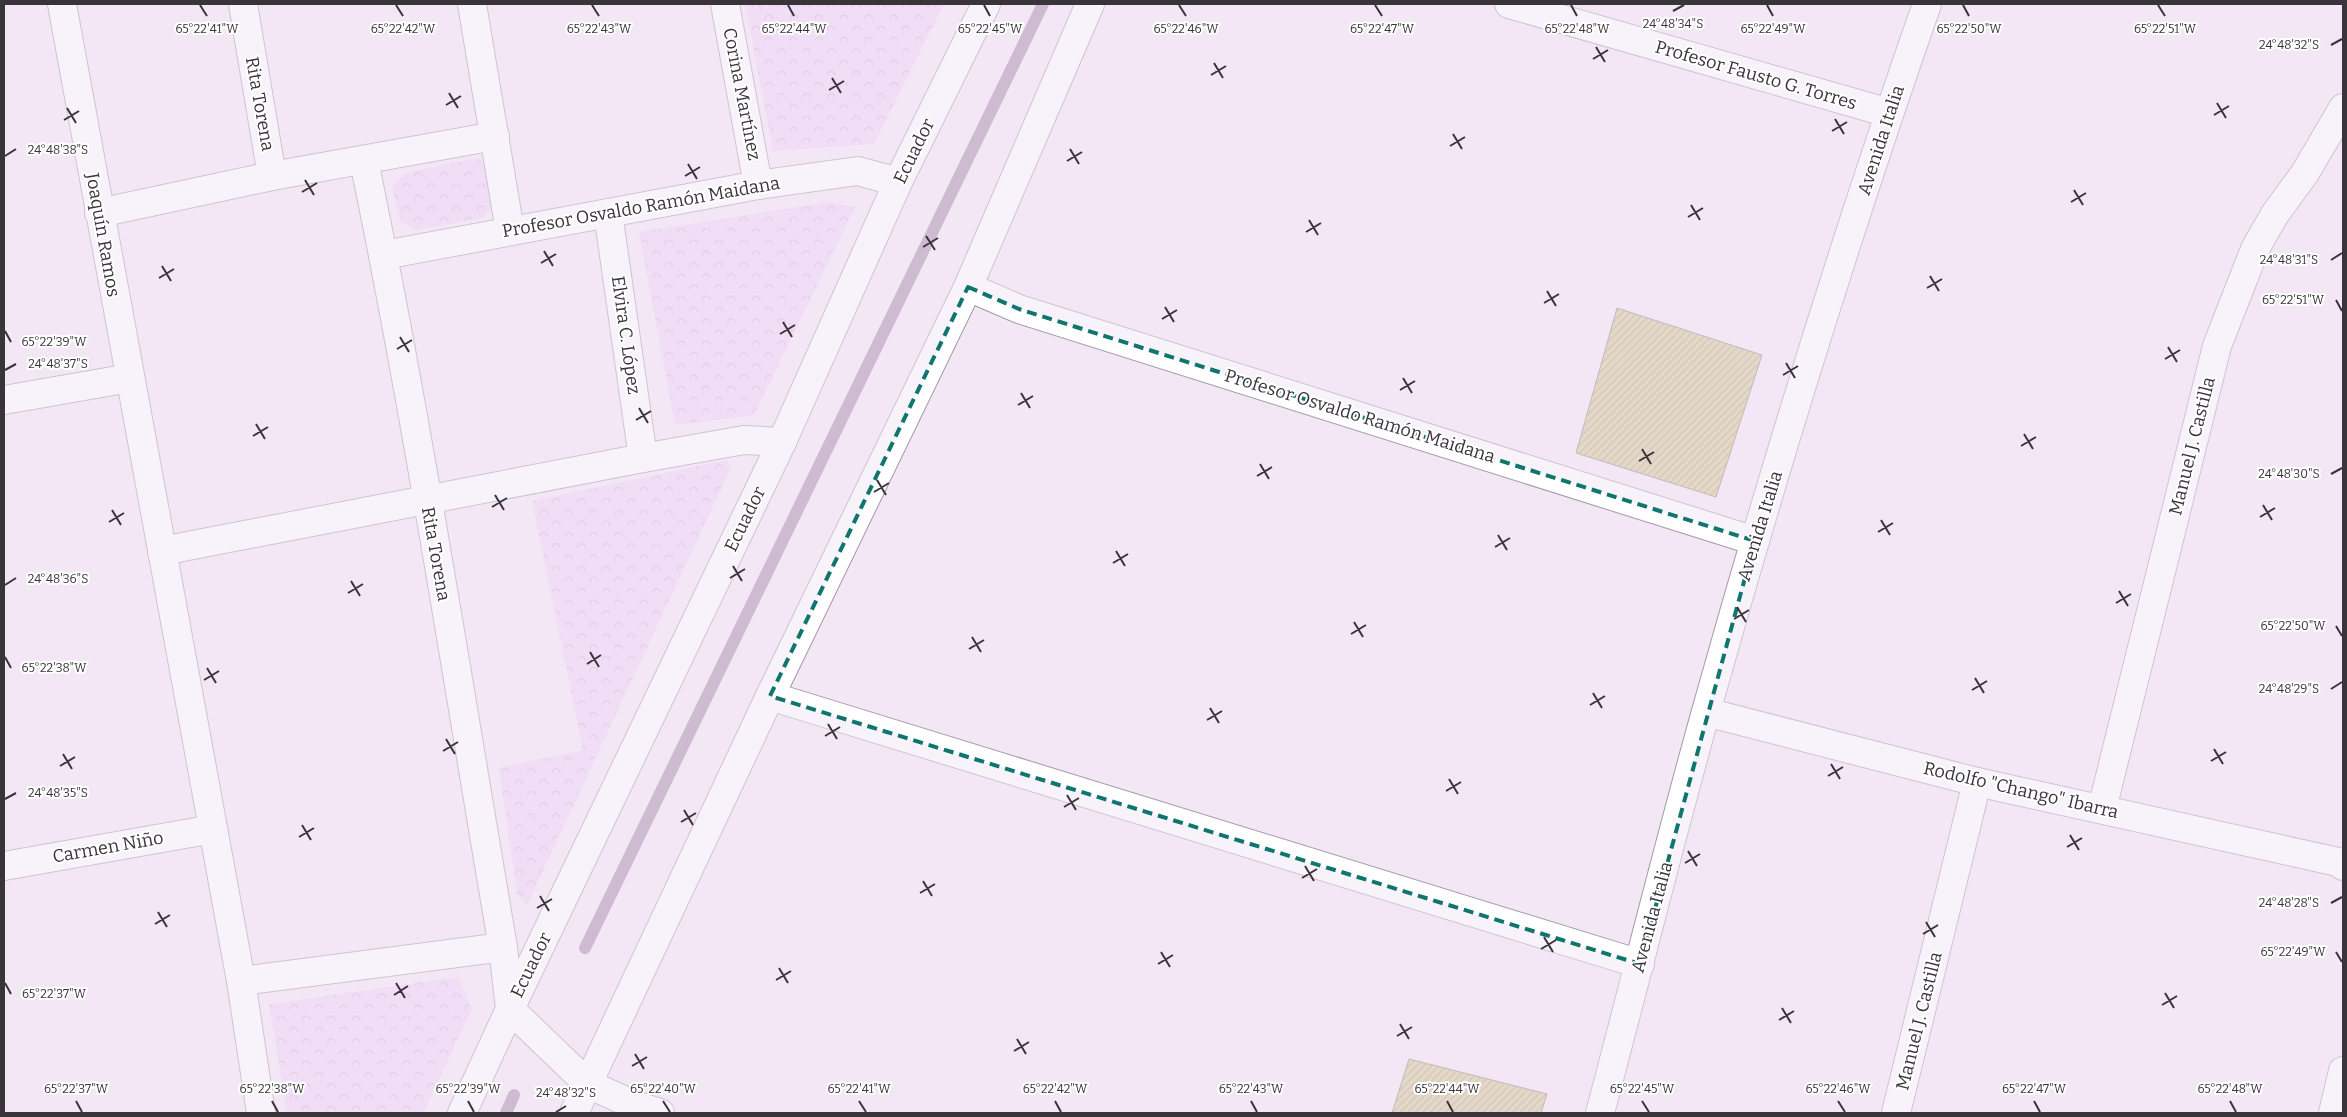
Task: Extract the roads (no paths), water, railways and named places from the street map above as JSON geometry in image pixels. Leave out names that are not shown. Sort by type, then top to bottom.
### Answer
[{"type":"street","name":"Joaquín Ramos","points":[[62,4],[241,981],[260,1113]]},
{"type":"street","name":"Rita Torena","points":[[243,4],[272,176]]},
{"type":"street","points":[[472,4],[510,231]]},
{"type":"street","name":"Corina Martínez","points":[[725,4],[758,185]]},
{"type":"street","name":"Ecuador","points":[[462,1113],[782,442],[898,182],[986,4]]},
{"type":"street","points":[[574,1113],[770,696],[968,287],[1090,4]]},
{"type":"street","name":"Profesor Fausto G. Torres","points":[[1508,4],[1889,113]]},
{"type":"street","name":"Avenida Italia","points":[[1600,1113],[1706,712],[1755,540],[1889,113],[1927,4]]},
{"type":"street","name":"Manuel J. Castilla","points":[[2102,809],[2217,346],[2255,249],[2275,214],[2305,173],[2343,108]]},
{"type":"street","points":[[99,213],[272,176],[495,136]]},
{"type":"street","name":"Rita Torena","points":[[364,161],[384,255],[427,501],[503,948],[510,1009]]},
{"type":"street","name":"Profesor Osvaldo Ramón Maidana","points":[[384,255],[758,185],[858,171],[898,182]]},
{"type":"street","name":"Elvira C. López","points":[[608,213],[643,458]]},
{"type":"street","name":"Profesor Osvaldo Ramón Maidana","points":[[968,287],[1019,309],[1755,540]]},
{"type":"street","points":[[4,400],[130,378]]},
{"type":"street","points":[[162,551],[744,440],[782,442]]},
{"type":"street","points":[[770,696],[1640,964]]},
{"type":"street","name":"Rodolfo \"Chango\" Ibarra","points":[[1706,712],[1977,782],[2340,864]]},
{"type":"street","name":"Manuel J. Castilla","points":[[1896,1113],[1977,782]]},
{"type":"street","name":"Carmen Niño","points":[[4,866],[213,829]]},
{"type":"street","points":[[241,981],[503,948]]},
{"type":"street","points":[[510,1009],[588,1084],[632,1104],[660,1113]]},
{"type":"street","points":[[2333,1113],[2343,1071]]},
{"type":"waterway","points":[[585,948],[1043,4]]},
{"type":"waterway","points":[[506,1113],[514,1095]]}]
